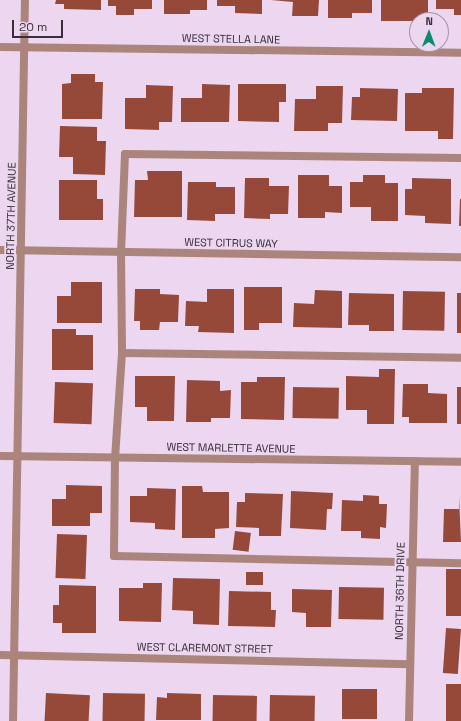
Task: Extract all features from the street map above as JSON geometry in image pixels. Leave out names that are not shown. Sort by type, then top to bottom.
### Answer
[{"type":"street","name":"NORTH 37TH AVENUE","points":[[13,721],[25,0]]},
{"type":"street","name":"WEST STELLA LANE","points":[[0,47],[461,53]]},
{"type":"street","points":[[461,158],[125,154],[122,252],[122,353],[116,458],[114,556],[461,563]]},
{"type":"street","name":"WEST CITRUS WAY","points":[[0,250],[461,257]]},
{"type":"street","points":[[122,353],[461,358]]},
{"type":"street","name":"WEST MARLETTE AVENUE","points":[[0,456],[461,462]]},
{"type":"street","name":"NORTH 36TH DRIVE","points":[[409,721],[409,664],[415,461]]},
{"type":"street","name":"WEST CLAREMONT STREET","points":[[0,655],[409,664]]},
{"type":"building","points":[[56,0],[101,0],[101,10],[64,9],[64,4],[55,4]]},
{"type":"building","points":[[108,0],[152,0],[152,9],[134,9],[134,15],[116,15],[116,6],[108,6]]},
{"type":"building","points":[[164,0],[207,0],[207,10],[190,10],[190,14],[164,14]]},
{"type":"building","points":[[217,0],[262,0],[262,14],[235,13],[235,6],[217,6]]},
{"type":"building","points":[[271,0],[319,0],[318,16],[292,16],[293,2]]},
{"type":"building","points":[[328,0],[372,0],[372,13],[352,13],[352,18],[328,18]]},
{"type":"building","points":[[381,0],[428,0],[428,12],[409,12],[409,21],[381,21]]},
{"type":"building","points":[[436,0],[461,0],[461,15],[454,15],[454,9],[436,9]]},
{"type":"building","points":[[71,74],[95,74],[95,82],[103,82],[102,119],[62,119],[62,84],[71,83]]},
{"type":"building","points":[[202,84],[230,85],[229,122],[181,122],[181,98],[202,98]]},
{"type":"building","points":[[238,84],[286,84],[286,102],[279,102],[279,122],[238,121]]},
{"type":"building","points":[[146,85],[173,86],[172,122],[159,122],[159,130],[125,129],[125,98],[146,98]]},
{"type":"building","points":[[316,86],[343,86],[342,123],[328,123],[328,131],[294,131],[295,99],[316,99]]},
{"type":"building","points":[[360,88],[398,89],[397,121],[351,120],[352,97],[360,97]]},
{"type":"building","points":[[422,88],[454,88],[453,139],[438,139],[438,131],[405,131],[405,93],[422,93]]},
{"type":"building","points":[[60,126],[97,127],[97,141],[106,141],[105,175],[73,174],[73,157],[59,157]]},
{"type":"building","points":[[147,171],[182,171],[182,217],[134,217],[135,180],[148,180]]},
{"type":"building","points":[[298,175],[329,175],[329,186],[342,186],[342,213],[325,212],[325,218],[298,218]]},
{"type":"building","points":[[363,175],[385,175],[385,183],[398,183],[398,221],[371,221],[371,207],[350,207],[350,182],[363,182]]},
{"type":"building","points":[[245,178],[269,178],[269,186],[289,186],[288,214],[270,214],[270,219],[244,218]]},
{"type":"building","points":[[412,178],[451,179],[451,224],[425,223],[425,216],[405,215],[405,189],[412,189]]},
{"type":"building","points":[[59,180],[97,180],[97,199],[103,199],[103,220],[59,220]]},
{"type":"building","points":[[188,182],[216,182],[216,187],[235,187],[235,214],[215,214],[215,221],[187,220]]},
{"type":"building","points":[[460,199],[461,226],[459,226]]},
{"type":"building","points":[[71,282],[102,282],[102,323],[57,323],[57,296],[71,296]]},
{"type":"building","points":[[244,287],[282,287],[282,323],[259,323],[259,330],[244,330]]},
{"type":"building","points":[[135,289],[160,289],[160,294],[179,295],[178,322],[160,322],[159,330],[140,330],[140,321],[134,321]]},
{"type":"building","points":[[207,289],[234,289],[234,333],[198,332],[199,326],[185,326],[186,301],[207,302]]},
{"type":"building","points":[[315,290],[342,291],[342,328],[293,327],[294,303],[314,304]]},
{"type":"building","points":[[403,291],[445,292],[444,331],[402,330]]},
{"type":"building","points":[[349,293],[394,294],[394,331],[369,331],[369,325],[348,325]]},
{"type":"building","points":[[457,293],[461,293],[461,333],[457,333]]},
{"type":"building","points":[[52,329],[76,329],[76,335],[93,335],[93,370],[52,370]]},
{"type":"building","points":[[379,369],[395,369],[394,424],[367,424],[367,410],[346,410],[346,376],[379,377]]},
{"type":"building","points":[[135,376],[175,376],[174,421],[147,421],[147,407],[135,407]]},
{"type":"building","points":[[257,377],[285,377],[284,420],[241,419],[241,382],[257,382]]},
{"type":"building","points":[[187,380],[220,381],[220,391],[231,390],[230,418],[211,418],[211,422],[186,422]]},
{"type":"building","points":[[55,382],[93,383],[92,424],[54,423]]},
{"type":"building","points":[[403,384],[428,384],[428,393],[447,394],[447,423],[409,423],[409,417],[402,417]]},
{"type":"building","points":[[293,387],[339,388],[338,419],[292,418]]},
{"type":"building","points":[[457,387],[461,387],[461,424],[457,424]]},
{"type":"building","points":[[66,485],[102,486],[102,513],[90,513],[90,526],[52,526],[52,499],[66,499]]},
{"type":"building","points":[[182,486],[202,486],[203,492],[229,492],[229,528],[215,529],[215,538],[182,538]]},
{"type":"building","points":[[147,488],[176,489],[175,530],[155,529],[155,523],[130,522],[130,496],[147,496]]},
{"type":"building","points":[[291,491],[333,493],[332,509],[327,509],[326,530],[290,528]]},
{"type":"building","points":[[245,493],[283,494],[281,536],[259,536],[259,528],[236,527],[237,502],[245,502]]},
{"type":"building","points":[[363,495],[379,496],[379,504],[387,504],[386,528],[380,527],[380,539],[361,538],[361,531],[341,531],[342,500],[363,501]]},
{"type":"building","points":[[459,496],[461,542],[443,542],[444,509],[459,509]]},
{"type":"building","points":[[235,531],[251,533],[249,552],[233,550]]},
{"type":"building","points":[[57,534],[87,535],[85,579],[55,578]]},
{"type":"building","points":[[446,569],[461,569],[461,616],[446,616]]},
{"type":"building","points":[[246,572],[263,572],[263,585],[246,585]]},
{"type":"building","points":[[173,578],[220,579],[219,625],[193,624],[193,611],[172,610]]},
{"type":"building","points":[[143,583],[162,583],[161,622],[119,621],[119,588],[143,588]]},
{"type":"building","points":[[59,585],[96,586],[96,633],[62,633],[62,623],[53,623],[53,605],[59,605]]},
{"type":"building","points":[[339,587],[384,588],[383,620],[338,619]]},
{"type":"building","points":[[292,589],[332,590],[331,627],[306,627],[306,613],[292,612]]},
{"type":"building","points":[[229,591],[271,592],[271,610],[276,610],[275,627],[228,626]]},
{"type":"building","points":[[446,628],[461,629],[458,674],[443,673]]},
{"type":"building","points":[[446,684],[461,684],[461,721],[446,721]]},
{"type":"building","points":[[342,689],[377,689],[377,719],[342,719]]},
{"type":"building","points":[[46,693],[90,695],[89,721],[45,721]]},
{"type":"building","points":[[103,693],[145,694],[145,721],[103,721]]},
{"type":"building","points":[[167,693],[201,694],[201,720],[156,720],[157,697],[167,698]]},
{"type":"building","points":[[213,695],[257,696],[257,721],[213,721]]},
{"type":"building","points":[[270,695],[315,696],[315,721],[270,721]]}]
